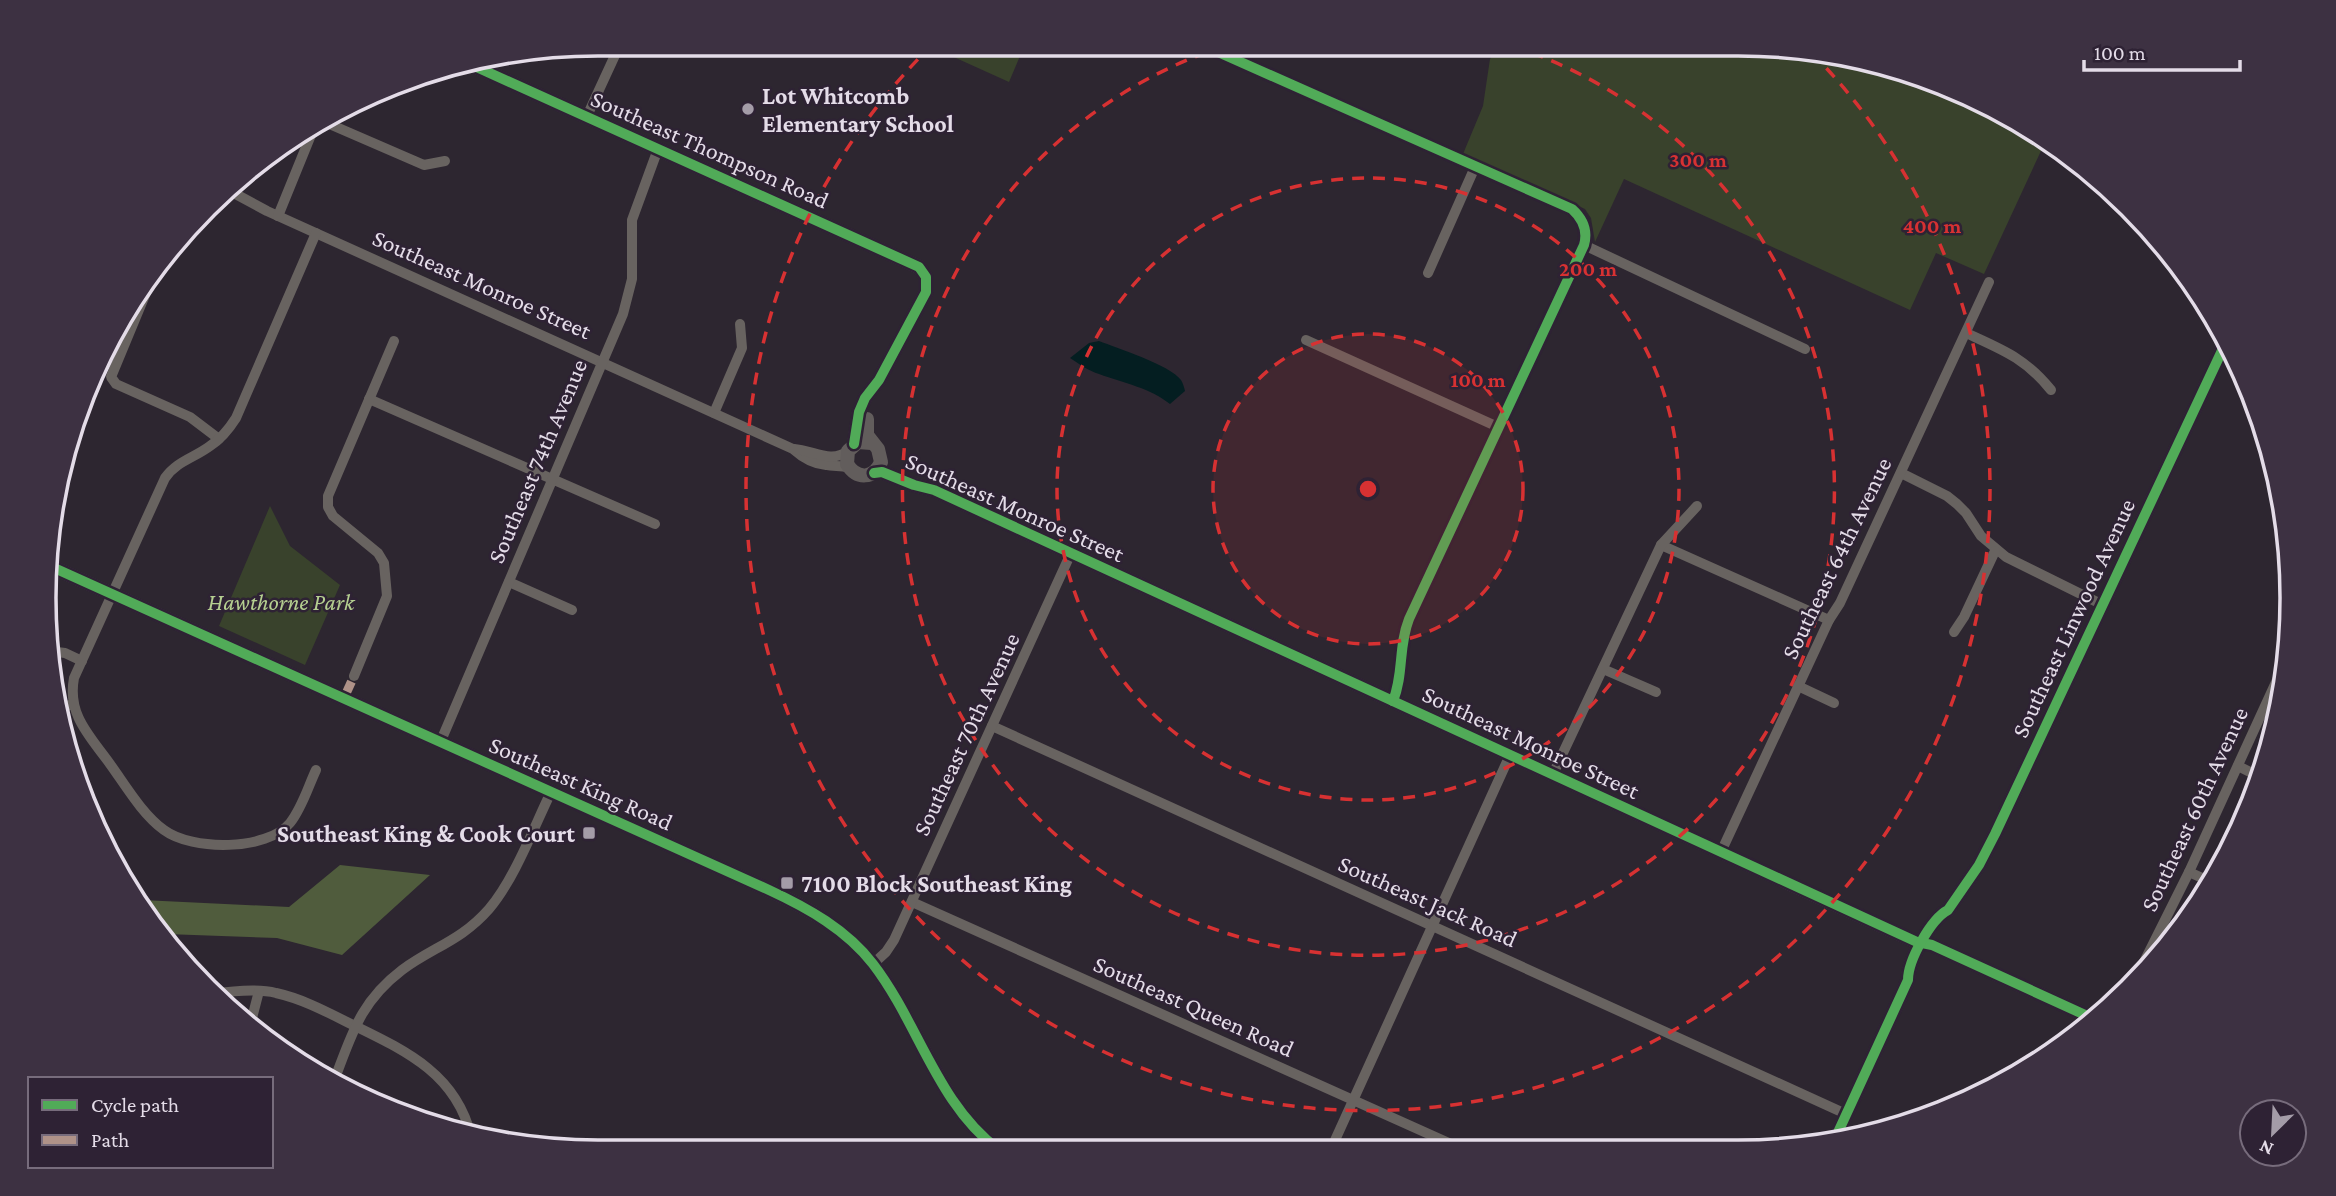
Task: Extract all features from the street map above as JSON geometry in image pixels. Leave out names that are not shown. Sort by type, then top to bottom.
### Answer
[{"type":"street","points":[[587,116],[615,56]]},
{"type":"street","points":[[1227,56],[1572,209],[1584,225],[1584,245],[1409,619],[1402,640],[1399,685],[1393,701]]},
{"type":"street","name":"Southeast Thompson Road","points":[[480,69],[919,267],[926,277],[924,297],[879,380]]},
{"type":"street","points":[[333,126],[424,165],[444,161]]},
{"type":"street","points":[[278,216],[309,140]]},
{"type":"street","name":"Southeast 74th Avenue","points":[[440,743],[623,314],[630,291],[632,220],[658,149]]},
{"type":"street","points":[[1428,273],[1475,167]]},
{"type":"street","name":"Southeast Monroe Street","points":[[237,195],[278,216],[793,449],[813,463],[849,468]]},
{"type":"street","points":[[316,233],[231,426],[202,452],[179,463],[165,478],[74,678],[71,693],[78,718],[114,769],[151,818],[165,831],[180,839],[202,844],[254,843],[278,834],[290,823],[298,810],[316,770]]},
{"type":"street","points":[[1584,245],[1805,349]]},
{"type":"street","name":"Southeast 64th Avenue","points":[[1721,852],[1989,282]]},
{"type":"street","points":[[138,312],[111,377],[116,384],[190,416],[219,439]]},
{"type":"street","points":[[713,413],[742,348],[740,324]]},
{"type":"street","points":[[1966,333],[2018,357],[2051,390]]},
{"type":"street","points":[[354,676],[387,596],[384,562],[378,553],[333,516],[328,507],[328,496],[394,341]]},
{"type":"street","points":[[1306,341],[1498,427]]},
{"type":"street","name":"Southeast Linwood Avenue","points":[[1839,1131],[1908,979],[1908,969],[1927,944],[1942,913],[1948,910],[1979,864],[2221,353]]},
{"type":"street","points":[[879,380],[877,393],[866,420],[867,435],[881,457],[880,466],[874,473],[860,476],[849,468],[846,460],[861,407],[879,380]]},
{"type":"street","points":[[369,399],[655,524]]},
{"type":"street","points":[[851,448],[862,441],[871,443]]},
{"type":"street","name":"Southeast Monroe Street","points":[[793,449],[830,457],[841,456],[851,448]]},
{"type":"street","name":"Southeast Monroe Street","points":[[881,457],[887,463],[918,478],[928,487]]},
{"type":"street","name":"Southeast Monroe Street","points":[[874,473],[882,472],[914,485],[928,487],[1721,852],[2084,1014]]},
{"type":"street","points":[[1901,473],[1947,496],[1957,504],[1995,551],[2103,605]]},
{"type":"street","points":[[1553,774],[1661,545],[1697,506]]},
{"type":"street","points":[[1661,545],[1829,620]]},
{"type":"street","points":[[1954,632],[1964,617],[1995,551]]},
{"type":"street","name":"Southeast 70th Avenue","points":[[873,964],[890,947],[912,902],[1071,553]]},
{"type":"street","name":"Southeast King Road","points":[[57,569],[798,904],[846,936],[873,964],[951,1098],[988,1140]]},
{"type":"street","points":[[509,582],[572,610]]},
{"type":"street","points":[[59,652],[82,661]]},
{"type":"street","points":[[1604,669],[1657,692]]},
{"type":"street","points":[[1798,686],[1834,703]]},
{"type":"street","name":"Southeast 60th Avenue","points":[[2151,948],[2272,691]]},
{"type":"street","points":[[67,706],[73,705]]},
{"type":"street","name":"Southeast Jack Road","points":[[992,726],[1846,1114]]},
{"type":"street","points":[[1335,1140],[1510,755]]},
{"type":"street","points":[[2238,766],[2251,772]]},
{"type":"street","points":[[337,1073],[355,1026],[379,990],[404,969],[461,935],[491,907],[507,881],[551,792]]},
{"type":"street","points":[[2189,872],[2202,878]]},
{"type":"street","name":"Southeast Queen Road","points":[[912,902],[1440,1140]]},
{"type":"street","points":[[253,1015],[259,991]]},
{"type":"street","points":[[228,993],[259,991],[292,997],[402,1049],[438,1076],[458,1101],[467,1124]]},
{"type":"green space","points":[[952,56],[1020,56],[1009,82]]},
{"type":"green space","points":[[1492,56],[1738,56],[1773,57],[1844,66],[1878,74],[1945,97],[1978,112],[2042,149],[1984,274],[1936,253],[1910,310],[1624,179],[1595,242],[1591,218],[1585,209],[1463,154],[1483,106]]},
{"type":"green space","name":"Hawthorne Park","points":[[270,506],[290,546],[340,585],[305,665],[219,626]]},
{"type":"green space","points":[[340,865],[430,875],[342,955],[277,938],[173,934],[148,900],[289,907]]},
{"type":"shaded area","points":[[1099,341],[1175,374],[1181,380],[1185,391],[1170,404],[1145,390],[1092,371],[1070,358],[1089,343]]},
{"type":"marked path","points":[[344,698],[354,676]]},
{"type":"cycle path","points":[[1227,56],[1572,209],[1584,226],[1584,245],[1409,619],[1393,701]]},
{"type":"cycle path","points":[[480,69],[919,267],[926,277],[926,292],[879,380],[865,398],[859,412],[854,444]]},
{"type":"cycle path","points":[[1839,1131],[1908,980],[1916,951],[1928,931],[1948,910],[1979,865],[1995,834],[2221,353]]},
{"type":"cycle path","points":[[874,473],[882,472],[934,490],[1917,942],[1932,945],[2084,1014]]},
{"type":"cycle path","points":[[57,569],[769,890],[812,912],[839,930],[873,964],[889,987],[944,1087],[960,1110],[988,1140]]},
{"type":"place","name":"Lot Whitcomb Elementary School","points":[[748,109]]},
{"type":"place","name":"Southeast King & Cook Court","points":[[589,833]]},
{"type":"place","name":"7100 Block Southeast King","points":[[787,883]]}]
